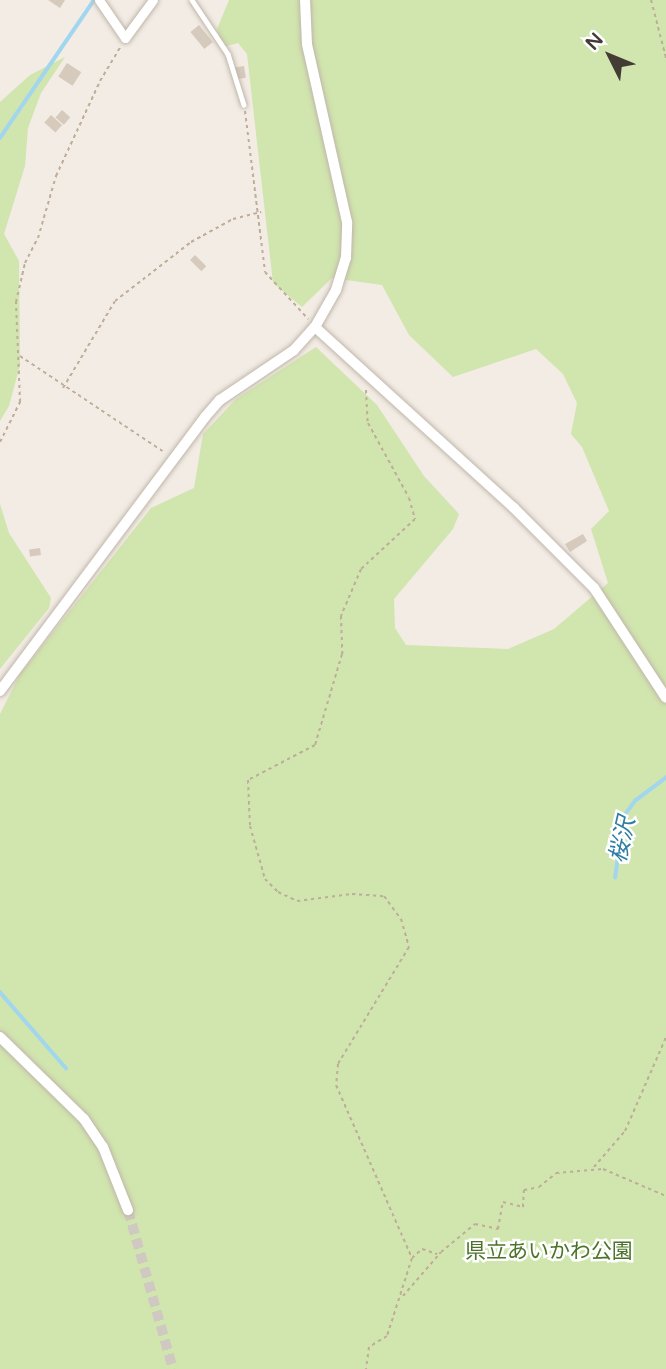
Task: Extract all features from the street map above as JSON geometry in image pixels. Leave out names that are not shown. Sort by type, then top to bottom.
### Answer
[{"type":"street","points":[[100,2],[125,37],[153,0]]},
{"type":"street","points":[[0,691],[220,400],[294,350],[316,327],[336,290],[348,239],[345,205],[307,44],[305,0]]},
{"type":"street","points":[[316,327],[514,508],[594,588],[666,698]]},
{"type":"street","points":[[0,1037],[62,1095],[103,1147],[128,1210]]},
{"type":"lane","points":[[192,0],[228,54],[244,105]]},
{"type":"path","points":[[651,0],[666,58]]},
{"type":"path","points":[[0,442],[20,401],[16,302],[25,263],[38,237],[56,176],[125,37]]},
{"type":"path","points":[[244,105],[261,212],[265,272],[316,327]]},
{"type":"path","points":[[63,388],[115,301],[191,242],[233,219],[261,212]]},
{"type":"path","points":[[19,355],[63,388],[174,458]]},
{"type":"path","points":[[370,379],[365,395],[368,423],[409,498],[415,519],[362,569],[341,616],[342,654],[314,746],[248,780],[250,826],[265,880],[278,892],[298,901],[352,894],[384,897],[401,919],[409,947],[338,1064],[336,1085],[412,1258]]},
{"type":"path","points":[[593,1167],[625,1130],[666,1037]]},
{"type":"path","points":[[401,1298],[438,1255],[475,1224],[498,1229],[503,1202],[523,1208],[524,1190],[539,1187],[556,1173],[593,1167],[666,1196]]},
{"type":"path","points":[[366,1369],[369,1347],[387,1336],[412,1258],[422,1249],[438,1255]]},
{"type":"green space","name":"県立あいかわ公園","points":[[229,0],[666,0],[666,1369],[0,1369],[0,714],[20,674],[151,508],[194,488],[203,434],[236,399],[316,347],[377,405],[424,476],[459,514],[453,529],[394,599],[395,628],[406,645],[508,649],[554,629],[608,583],[591,529],[609,511],[582,447],[571,434],[577,403],[563,374],[536,349],[453,377],[409,335],[382,285],[332,278],[302,307],[273,283],[247,54],[238,43],[223,47],[217,29]]},
{"type":"green space","points":[[65,57],[41,93],[28,128],[25,166],[4,234],[19,261],[20,365],[9,406],[0,421],[0,102],[30,75]]},
{"type":"green space","points":[[0,504],[9,533],[51,598],[49,608],[0,669]]},
{"type":"building","points":[[48,0],[65,0],[60,8]]},
{"type":"building","points":[[199,25],[213,42],[204,49],[190,32]]},
{"type":"building","points":[[67,63],[81,72],[73,86],[58,76]]},
{"type":"building","points":[[244,66],[246,78],[235,80],[233,68]]},
{"type":"building","points":[[62,110],[70,117],[64,125],[55,118]]},
{"type":"building","points":[[51,115],[62,125],[55,132],[44,122]]},
{"type":"building","points":[[195,255],[206,266],[201,271],[190,260]]},
{"type":"building","points":[[583,534],[587,541],[570,552],[565,544]]},
{"type":"building","points":[[40,548],[41,555],[30,556],[29,550]]},
{"type":"waterway","points":[[0,138],[94,0]]},
{"type":"waterway","name":"桜沢","points":[[615,878],[624,816],[635,801],[666,778]]},
{"type":"waterway","points":[[0,992],[66,1068]]},
{"type":"tunnel","points":[[128,1210],[173,1369]]}]
